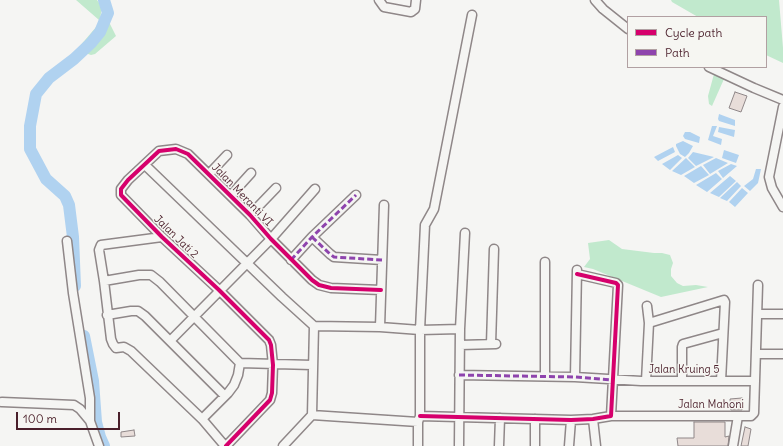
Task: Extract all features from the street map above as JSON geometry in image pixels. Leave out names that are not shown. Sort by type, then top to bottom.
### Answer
[{"type":"street","points":[[378,0],[384,7],[411,12],[415,9],[416,0]]},
{"type":"street","points":[[595,0],[603,9],[627,28]]},
{"type":"street","points":[[418,446],[420,330],[425,225],[434,209],[472,15]]},
{"type":"street","points":[[711,68],[783,100]]},
{"type":"street","points":[[783,107],[769,177],[770,183],[783,207]]},
{"type":"street","name":"Jalan Meranti VI","points":[[121,195],[121,189],[128,180],[159,151],[176,149],[188,154],[231,195],[291,260],[312,280],[331,288],[381,290]]},
{"type":"street","points":[[209,174],[227,155]]},
{"type":"street","points":[[145,165],[246,263],[314,326],[380,327],[420,330],[460,329]]},
{"type":"street","points":[[231,195],[251,173]]},
{"type":"street","points":[[250,215],[276,188]]},
{"type":"street","points":[[170,341],[271,238],[315,189]]},
{"type":"street","name":"Jalan Jati 2","points":[[121,195],[162,237],[219,290],[269,340],[271,345],[272,365],[272,393],[270,400],[226,446]]},
{"type":"street","points":[[291,260],[312,237],[356,195]]},
{"type":"street","points":[[380,327],[384,205]]},
{"type":"street","points":[[459,446],[460,329],[465,233]]},
{"type":"street","points":[[162,237],[101,245],[99,250],[107,315],[113,344],[116,348],[124,347],[131,352],[202,419],[226,446]]},
{"type":"street","points":[[312,237],[334,257],[382,260]]},
{"type":"street","points":[[68,240],[73,292],[90,398],[90,421],[99,446]]},
{"type":"street","points":[[460,345],[493,344],[494,248]]},
{"type":"street","points":[[545,262],[545,376]]},
{"type":"street","points":[[575,377],[577,272],[616,283],[618,285],[611,416]]},
{"type":"street","points":[[104,281],[140,275],[151,275],[160,282],[240,363],[312,365]]},
{"type":"street","name":"Jalan Mahoni","points":[[312,415],[419,419],[459,416],[571,420],[611,416],[751,416],[754,413],[758,285]]},
{"type":"street","points":[[649,323],[724,300],[721,381]]},
{"type":"street","points":[[646,381],[649,323],[647,306]]},
{"type":"street","points":[[107,315],[138,311],[145,316],[225,396]]},
{"type":"street","points":[[758,314],[783,314]]},
{"type":"street","points":[[282,446],[312,415],[314,326]]},
{"type":"street","points":[[682,381],[683,344],[723,332]]},
{"type":"street","points":[[756,354],[783,354]]},
{"type":"street","points":[[202,419],[234,385],[238,375],[240,363]]},
{"type":"street","name":"Jalan Kruing 5","points":[[459,375],[545,376],[646,381],[755,381]]},
{"type":"street","points":[[2,402],[74,405],[80,409],[90,421]]},
{"type":"street","points":[[733,446],[738,416]]},
{"type":"street","points":[[499,446],[500,418]]},
{"type":"street","points":[[535,419],[535,446]]},
{"type":"street","points":[[593,419],[596,446]]},
{"type":"street","points":[[570,446],[571,420]]},
{"type":"green space","points":[[76,0],[97,0],[102,7],[99,25],[93,36],[81,50],[79,47],[97,26],[99,20]]},
{"type":"green space","points":[[671,0],[779,0],[783,63],[767,55],[767,16],[696,16]]},
{"type":"green space","points":[[108,20],[116,36],[95,54],[91,55],[85,53],[102,35]]},
{"type":"green space","points":[[714,74],[724,79],[712,106],[709,104],[708,96]]},
{"type":"green space","points":[[609,240],[622,249],[670,255],[673,263],[671,276],[677,283],[683,286],[696,285],[708,287],[661,297],[593,269],[584,267],[590,259],[588,243]]},
{"type":"water","points":[[719,114],[735,120],[735,126],[719,121]]},
{"type":"water","points":[[712,126],[717,126],[713,136],[722,139],[721,145],[708,140]]},
{"type":"water","points":[[719,127],[735,130],[734,137],[718,132]]},
{"type":"water","points":[[685,132],[690,132],[700,137],[699,143],[685,139],[683,136]]},
{"type":"water","points":[[683,141],[693,146],[685,157],[680,154],[676,146],[676,144]]},
{"type":"water","points":[[673,147],[675,152],[658,161],[654,157]]},
{"type":"water","points":[[724,150],[739,155],[736,163],[722,158]]},
{"type":"water","points":[[693,152],[714,157],[696,166],[688,158]]},
{"type":"water","points":[[678,155],[682,158],[670,170],[662,164]]},
{"type":"water","points":[[686,158],[695,167],[681,175],[672,171]]},
{"type":"water","points":[[716,158],[728,163],[710,174],[703,165]]},
{"type":"water","points":[[731,164],[737,166],[723,178],[718,171]]},
{"type":"water","points":[[701,166],[709,175],[694,183],[684,176]]},
{"type":"water","points":[[756,169],[761,169],[758,183],[750,191],[744,186],[753,179]]},
{"type":"water","points":[[716,173],[722,179],[707,192],[696,185]]},
{"type":"water","points":[[730,176],[736,181],[719,197],[710,193]]},
{"type":"water","points":[[737,182],[741,186],[727,201],[720,198]]},
{"type":"water","points":[[742,188],[748,193],[735,207],[729,202]]},
{"type":"building","points":[[735,92],[747,96],[741,112],[729,108]]},
{"type":"building","points":[[742,398],[742,410],[731,410],[730,399]]},
{"type":"building","points":[[694,422],[725,422],[725,437],[729,436],[728,446],[678,446],[677,438],[694,438]]},
{"type":"building","points":[[745,427],[751,429],[748,446],[741,446]]},
{"type":"building","points":[[134,430],[135,436],[121,437],[121,432]]},
{"type":"waterway","points":[[75,286],[73,237],[69,205],[65,196],[46,179],[30,149],[30,126],[36,94],[49,78],[74,59],[100,32],[108,13],[104,0]]},
{"type":"waterway","points":[[84,336],[93,381],[96,422],[104,446]]},
{"type":"marked path","points":[[291,260],[312,237],[356,195]]},
{"type":"marked path","points":[[312,237],[334,257],[382,260]]},
{"type":"marked path","points":[[459,375],[575,377],[612,380]]},
{"type":"cycle path","points":[[226,446],[270,400],[272,393],[273,365],[271,345],[269,340],[219,290],[162,237],[121,195],[121,189],[128,180],[159,151],[176,149],[188,154],[250,215],[271,239],[312,280],[319,285],[331,288],[381,290]]},
{"type":"cycle path","points":[[420,416],[571,420],[611,416],[618,285],[616,283],[577,274]]}]
